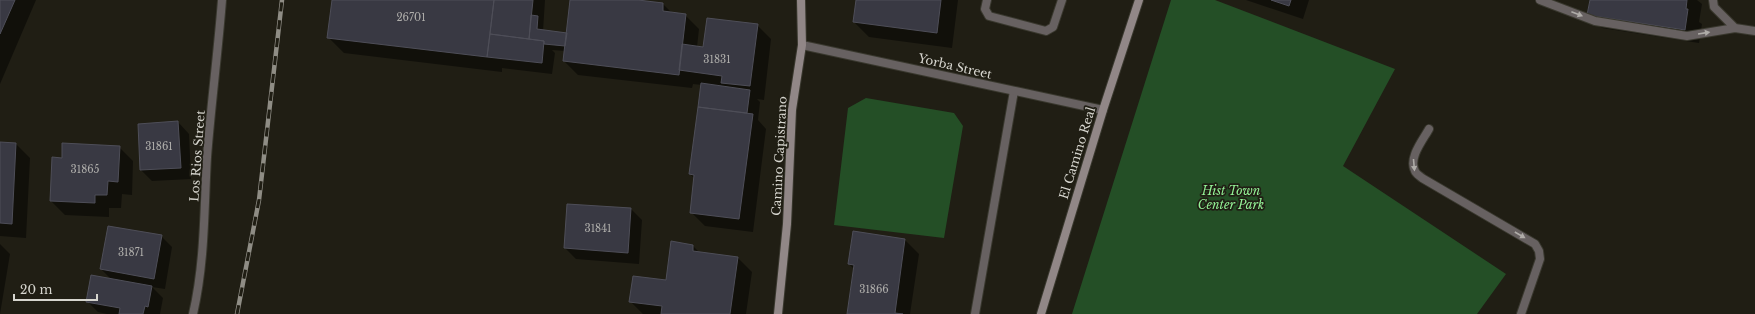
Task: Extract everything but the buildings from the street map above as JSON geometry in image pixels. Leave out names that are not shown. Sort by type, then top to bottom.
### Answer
[{"type":"street","name":"Los Rios Street","points":[[193,314],[199,289],[205,225],[207,158],[222,0]]},
{"type":"street","name":"Camino Capistrano","points":[[778,314],[788,224],[792,110],[802,45],[801,0]]},
{"type":"street","points":[[987,0],[985,9],[989,16],[1046,31],[1053,27],[1062,0]]},
{"type":"street","name":"El Camino Real","points":[[1041,314],[1103,110],[1139,0]]},
{"type":"street","points":[[1540,0],[1595,20],[1687,36],[1735,28],[1755,31]]},
{"type":"street","points":[[1713,0],[1714,7],[1735,28]]},
{"type":"street","name":"Yorba Street","points":[[802,45],[1103,110]]},
{"type":"street","points":[[975,314],[1014,91]]},
{"type":"street","points":[[1429,129],[1414,156],[1413,164],[1415,171],[1422,178],[1535,244],[1539,250],[1540,259],[1521,314]]},
{"type":"green space","name":"Hist Town Center Park","points":[[1171,0],[1215,0],[1395,69],[1343,166],[1506,274],[1477,314],[1072,314]]},
{"type":"green space","points":[[866,98],[954,113],[963,126],[944,238],[834,225],[848,108]]},
{"type":"railway","points":[[237,314],[259,200],[282,0]]}]
